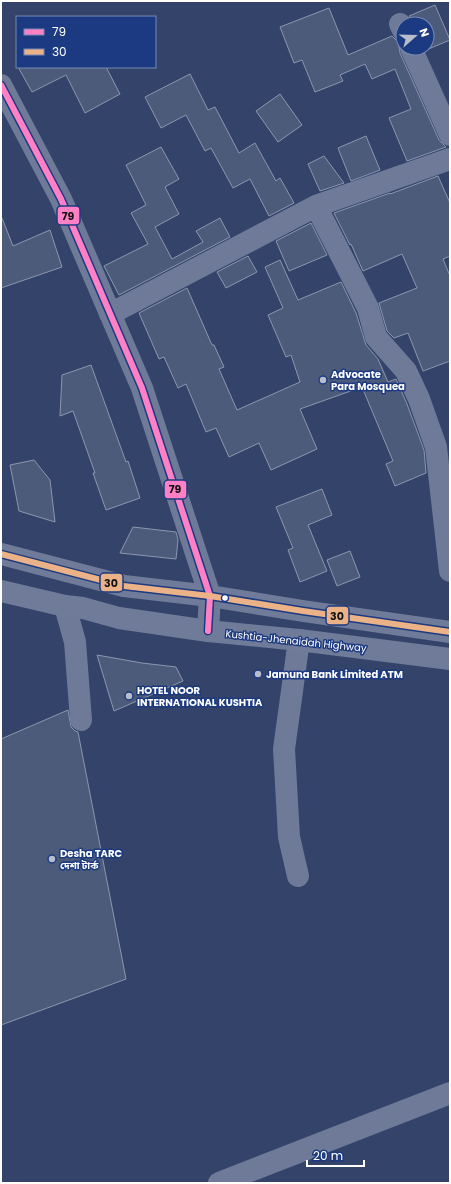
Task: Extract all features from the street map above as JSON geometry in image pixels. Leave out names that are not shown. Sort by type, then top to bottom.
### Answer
[{"type":"highway","points":[[1,554],[124,586],[210,596],[450,632]]},
{"type":"highway","name":"Kushtia-Jhenaidah Highway","points":[[1,591],[65,606],[83,608],[120,618],[208,631],[299,640],[450,659]]},
{"type":"street","points":[[415,56],[450,134]]},
{"type":"street","points":[[1,85],[61,199],[142,388],[210,596],[208,631]]},
{"type":"street","points":[[110,314],[316,206],[450,159]]},
{"type":"street","points":[[316,206],[368,308],[376,337],[406,371],[419,399],[436,447],[450,571]]},
{"type":"street","points":[[65,606],[75,642],[81,720]]},
{"type":"street","points":[[298,876],[290,837],[284,750],[299,640]]},
{"type":"street","points":[[219,1183],[450,1093]]},
{"type":"building","points":[[435,5],[450,40],[435,46],[435,16],[409,16]]},
{"type":"building","points":[[329,8],[348,55],[392,36],[395,39],[395,56],[401,56],[439,140],[446,147],[407,161],[389,118],[411,109],[395,69],[372,79],[365,64],[340,75],[343,81],[315,92],[302,60],[294,63],[280,27]]},
{"type":"building","points":[[19,68],[107,68],[120,94],[85,113],[66,75],[32,92]]},
{"type":"building","points":[[190,74],[208,110],[215,107],[239,153],[255,143],[276,181],[280,178],[294,203],[269,216],[250,179],[233,188],[211,148],[205,151],[186,115],[161,128],[145,97]]},
{"type":"building","points":[[280,94],[302,125],[278,142],[256,111]]},
{"type":"building","points":[[366,136],[380,170],[351,181],[338,148]]},
{"type":"building","points":[[161,147],[179,179],[165,187],[179,214],[155,227],[172,259],[203,242],[196,231],[220,218],[230,237],[119,295],[104,266],[148,244],[131,213],[146,205],[126,165]]},
{"type":"building","points":[[324,156],[344,183],[320,191],[308,164]]},
{"type":"building","points":[[438,176],[450,203],[450,256],[443,259],[450,276],[450,361],[423,371],[408,333],[394,338],[387,331],[379,303],[417,288],[402,254],[363,271],[351,244],[350,245],[334,213]]},
{"type":"building","points":[[1,218],[13,246],[50,230],[62,267],[1,288]]},
{"type":"building","points":[[311,223],[327,255],[289,271],[276,241]]},
{"type":"building","points":[[248,256],[257,272],[226,288],[217,272]]},
{"type":"building","points":[[280,260],[298,300],[341,282],[356,313],[366,345],[378,359],[388,382],[396,379],[424,450],[426,473],[395,486],[386,464],[393,461],[362,387],[300,409],[317,449],[271,470],[259,443],[229,457],[216,428],[206,432],[186,384],[178,388],[164,357],[159,359],[139,313],[187,288],[212,345],[214,345],[224,367],[219,369],[237,410],[300,382],[291,355],[286,357],[268,315],[283,308],[265,267]]},
{"type":"building","points":[[91,365],[126,462],[128,461],[140,498],[106,510],[93,473],[95,473],[73,411],[60,416],[62,375]]},
{"type":"building","points":[[34,460],[50,480],[55,522],[19,511],[10,465]]},
{"type":"building","points":[[322,489],[332,515],[308,525],[327,571],[300,582],[288,550],[293,548],[276,507]]},
{"type":"building","points":[[133,527],[176,532],[178,540],[176,559],[120,553]]},
{"type":"building","points":[[350,551],[360,577],[337,586],[327,560]]},
{"type":"building","name":"HOTEL NOOR INTERNATIONAL KUSHTIA","points":[[97,655],[176,667],[183,681],[114,711]]},
{"type":"building","name":"Desha TARC দেশা টার্ক","points":[[68,710],[71,727],[78,732],[126,979],[1,1025],[1,739]]},
{"type":"transit line","name":"79","points":[[1,85],[61,199],[142,388],[210,596],[208,631]]},
{"type":"transit line","name":"30","points":[[1,554],[124,586],[210,596],[450,632]]},
{"type":"place","name":"Advocate Para Mosquea","points":[[323,380]]},
{"type":"place","name":"Jamuna Bank Limited ATM","points":[[258,674]]},
{"type":"place","name":"HOTEL NOOR INTERNATIONAL KUSHTIA","points":[[129,696]]},
{"type":"place","name":"Desha TARC দেশা টার্ক","points":[[52,859]]}]
